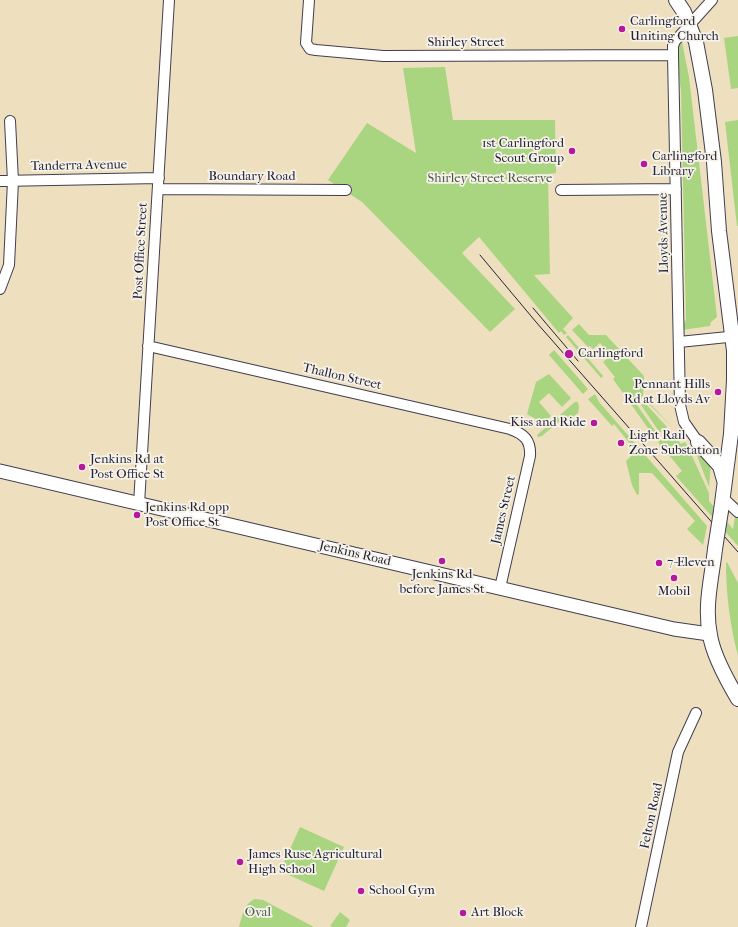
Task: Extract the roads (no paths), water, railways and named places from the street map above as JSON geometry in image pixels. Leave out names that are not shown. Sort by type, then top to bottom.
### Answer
[{"type":"highway","points":[[676,0],[690,25],[696,42],[705,90],[714,162],[718,230],[735,337],[734,380],[729,454],[709,600],[709,634],[713,648],[738,699]]},
{"type":"highway","points":[[698,442],[720,466],[725,482]]},
{"type":"main road","name":"Jenkins Road","points":[[0,471],[674,629],[709,634]]},
{"type":"street","name":"Post Office Street","points":[[139,504],[169,0]]},
{"type":"street","name":"Shirley Street","points":[[309,0],[306,43],[310,49],[316,50],[383,56],[673,55]]},
{"type":"street","name":"Lloyds Avenue","points":[[698,442],[688,429],[681,412],[673,46],[680,34],[712,0]]},
{"type":"street","points":[[0,289],[9,265],[12,181],[10,121]]},
{"type":"street","name":"Tanderra Avenue","points":[[0,181],[158,178]]},
{"type":"street","name":"Boundary Road","points":[[158,190],[346,190]]},
{"type":"street","points":[[561,190],[676,190]]},
{"type":"street","points":[[679,342],[735,337]]},
{"type":"street","name":"Thallon Street","points":[[148,346],[510,429],[520,433],[527,439]]},
{"type":"street","name":"James Street","points":[[500,588],[530,456],[530,447],[527,439]]},
{"type":"street","points":[[722,504],[738,512]]},
{"type":"street","name":"Felton Road","points":[[642,927],[678,752],[696,713]]},
{"type":"tram line","points":[[480,255],[536,322],[738,552]]},
{"type":"tram line","points":[[533,308],[578,361]]},
{"type":"place","name":"Carlingford Uniting Church","points":[[622,29]]},
{"type":"place","name":"1st Carlingford Scout Group","points":[[572,151]]},
{"type":"place","name":"Carlingford Library","points":[[644,164]]},
{"type":"place","name":"Carlingford","points":[[569,354]]},
{"type":"place","name":"Pennant Hills Rd at Lloyds Av","points":[[718,392]]},
{"type":"place","name":"Kiss and Ride","points":[[594,423]]},
{"type":"place","name":"Light Rail Zone Substation","points":[[621,443]]},
{"type":"place","name":"Jenkins Rd at Post Office St","points":[[82,467]]},
{"type":"place","name":"Jenkins Rd opp Post Office St","points":[[137,515]]},
{"type":"place","name":"Jenkins Rd before James St","points":[[442,561]]},
{"type":"place","name":"7-Eleven","points":[[659,563]]},
{"type":"place","name":"Mobil","points":[[674,578]]},
{"type":"place","name":"James Ruse Agricultural High School","points":[[240,862]]},
{"type":"place","name":"School Gym","points":[[361,891]]},
{"type":"place","name":"Art Block","points":[[463,913]]},
{"type":"park label","name":"Shirley Street Reserve","points":[[490,179]]},
{"type":"park label","name":"Oval","points":[[258,913]]}]
